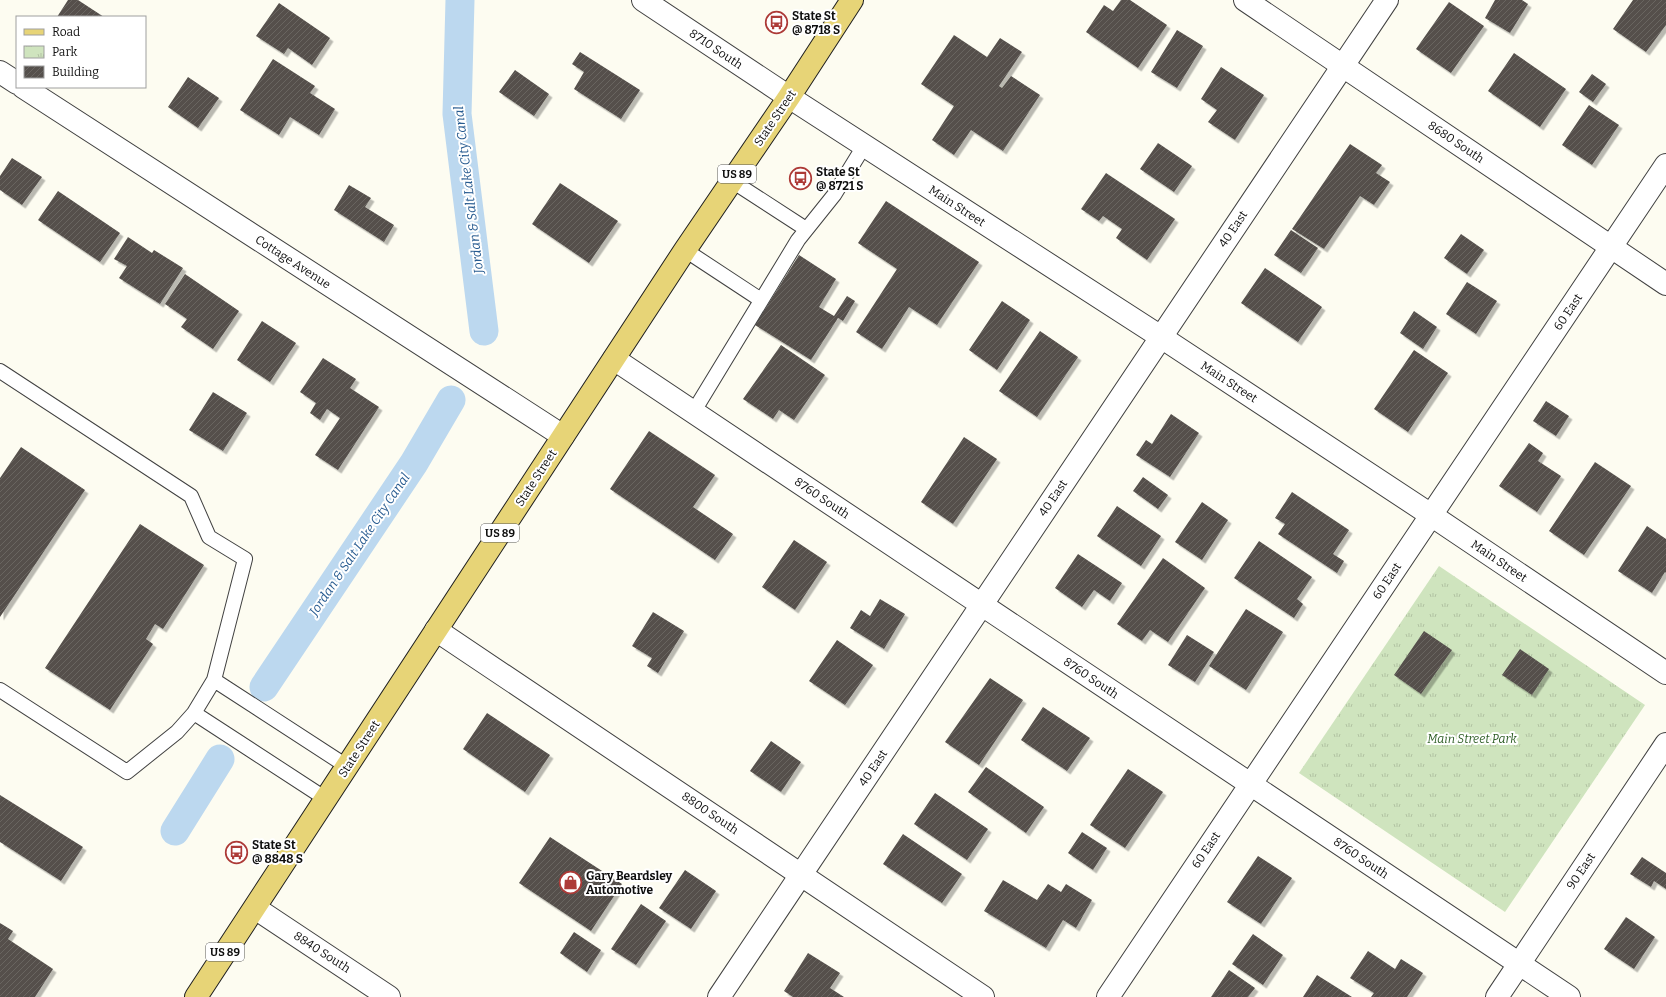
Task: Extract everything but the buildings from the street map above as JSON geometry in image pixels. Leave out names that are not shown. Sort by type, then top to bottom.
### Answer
[{"type":"main road","name":"State Street","points":[[196,997],[348,767],[685,250],[789,97],[852,0]]},
{"type":"street","name":"8710 South","points":[[643,0],[789,97]]},
{"type":"street","name":"8680 South","points":[[1245,0],[1666,284]]},
{"type":"street","name":"40 East","points":[[719,997],[1387,0]]},
{"type":"street","points":[[0,72],[16,82]]},
{"type":"street","name":"Cottage Avenue","points":[[25,88],[563,436]]},
{"type":"street","name":"Main Street","points":[[789,97],[1161,337],[1431,515],[1666,673]]},
{"type":"street","name":"60 East","points":[[1108,997],[1666,165]]},
{"type":"street","name":"8760 South","points":[[614,359],[694,411],[1569,997]]},
{"type":"street","name":"8800 South","points":[[436,630],[983,997]]},
{"type":"street","name":"90 East","points":[[1497,997],[1666,744]]},
{"type":"street","name":"8840 South","points":[[255,908],[389,997]]},
{"type":"lane","points":[[694,411],[806,229],[834,194],[864,146]]},
{"type":"lane","points":[[732,181],[806,229]]},
{"type":"lane","points":[[685,250],[761,300]]},
{"type":"lane","points":[[0,371],[191,496],[209,537],[245,559],[214,680],[194,713],[177,732],[127,772],[0,690]]},
{"type":"lane","points":[[214,680],[348,767]]},
{"type":"lane","points":[[194,713],[326,799]]},
{"type":"green space","name":"Main Street Park","points":[[1439,566],[1645,705],[1505,912],[1299,773]]},
{"type":"waterway","name":"Jordan & Salt Lake City Canal","points":[[460,0],[457,114],[484,331]]},
{"type":"waterway","name":"Jordan & Salt Lake City Canal","points":[[264,687],[414,463],[451,400]]},
{"type":"waterway","name":"Jordan & Salt Lake City Canal","points":[[175,831],[220,759]]},
{"type":"place","name":"State St @ 8718 S","points":[[777,23]]},
{"type":"place","name":"State St @ 8721 S","points":[[801,179]]},
{"type":"place","name":"State St @ 8848 S","points":[[237,852]]},
{"type":"place","name":"Gary Beardsley Automotive","points":[[571,883]]}]
